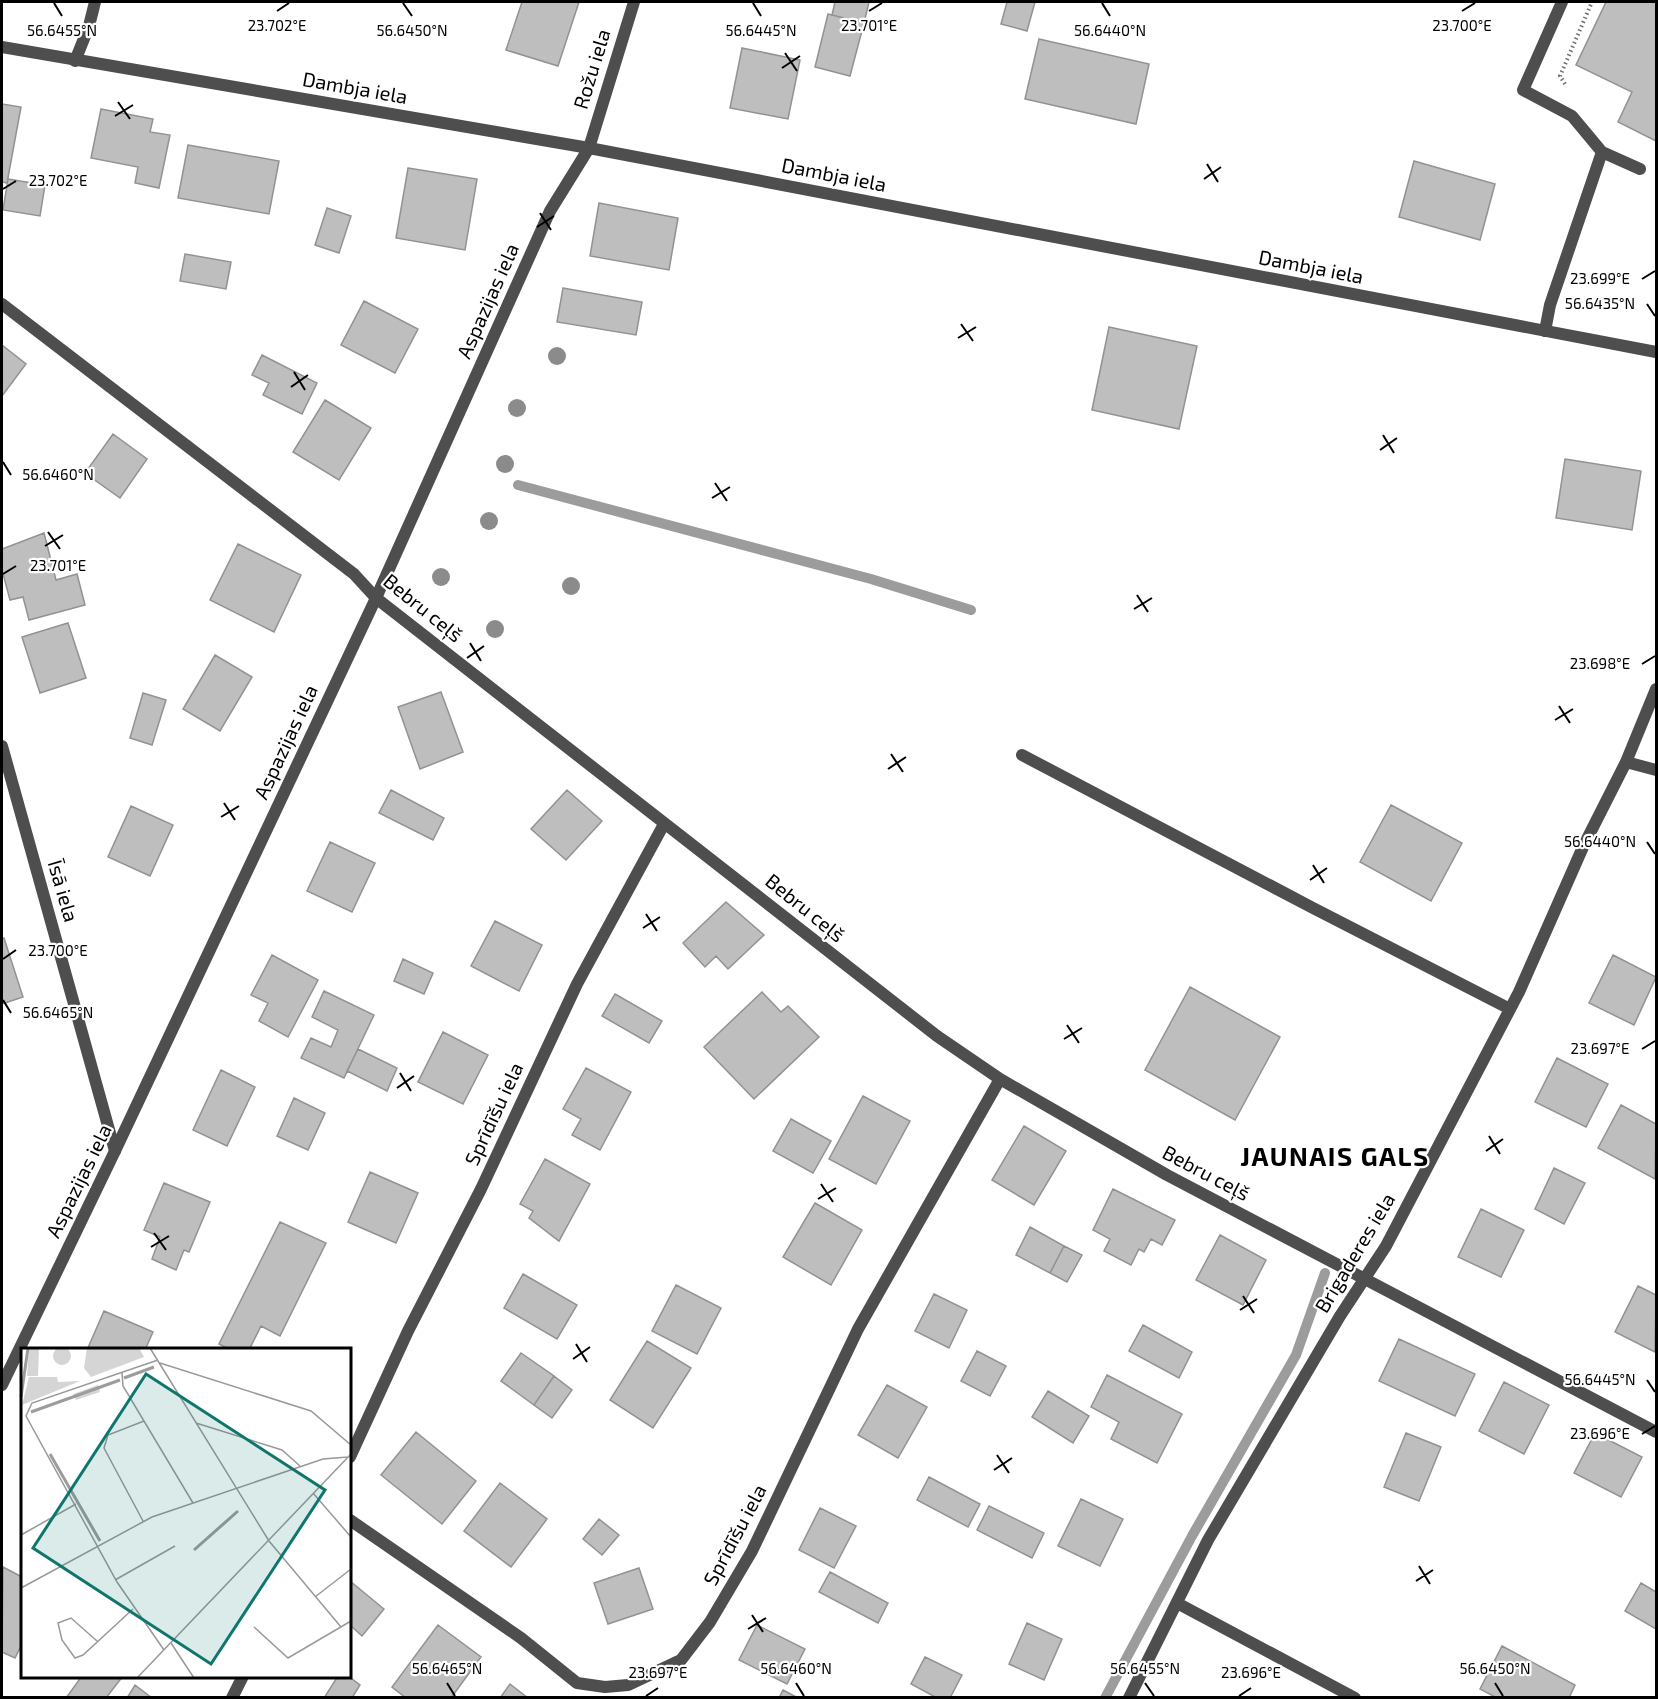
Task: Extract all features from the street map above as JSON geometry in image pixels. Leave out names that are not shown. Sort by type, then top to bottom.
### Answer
[{"type":"street","points":[[75,61],[95,2]]},
{"type":"street","name":"Rožu iela","points":[[588,148],[634,2]]},
{"type":"street","points":[[1562,2],[1523,90],[1572,116],[1602,152],[1640,169]]},
{"type":"street","name":"Dambja iela","points":[[2,46],[75,61],[588,148],[1656,352]]},
{"type":"street","name":"Aspazijas iela","points":[[2,1385],[376,598],[550,211],[588,148]]},
{"type":"street","points":[[1545,331],[1550,304],[1602,152]]},
{"type":"street","name":"Bebru ceļš","points":[[2,304],[354,574],[376,598],[771,905],[861,979],[927,1029],[1000,1079],[1167,1175],[1656,1432]]},
{"type":"street","name":"Brigaderes iela","points":[[1129,1698],[1208,1540],[1340,1316],[1386,1246],[1510,1009],[1583,847],[1626,762],[1656,689]]},
{"type":"street","name":"Īsā iela","points":[[2,746],[115,1150]]},
{"type":"street","points":[[1022,755],[1510,1009]]},
{"type":"street","points":[[1626,762],[1656,770]]},
{"type":"street","name":"Sprīdīšu iela","points":[[351,1455],[408,1331],[481,1189],[576,984],[664,824]]},
{"type":"street","name":"Sprīdīšu iela","points":[[351,1521],[521,1638],[577,1683],[605,1687],[628,1685],[681,1660],[710,1622],[752,1551],[858,1329],[1000,1079]]},
{"type":"street","points":[[1177,1603],[1355,1698]]},
{"type":"street","points":[[232,1698],[242,1678]]},
{"type":"path","points":[[1566,85],[1560,76],[1592,2]]},
{"type":"building","points":[[522,2],[579,2],[558,66],[506,50]]},
{"type":"building","points":[[835,2],[869,2],[864,23],[832,15]]},
{"type":"building","points":[[1007,2],[1035,2],[1027,31],[1001,24]]},
{"type":"building","points":[[1606,2],[1656,2],[1656,141],[1618,122],[1632,92],[1576,65]]},
{"type":"building","points":[[828,14],[864,23],[850,76],[815,67]]},
{"type":"building","points":[[1039,39],[1149,64],[1136,124],[1025,99]]},
{"type":"building","points":[[742,48],[800,60],[788,119],[730,108]]},
{"type":"building","points":[[2,104],[21,107],[7,183],[2,182]]},
{"type":"building","points":[[101,109],[153,119],[150,132],[170,135],[159,188],[135,183],[138,167],[91,158]]},
{"type":"building","points":[[188,145],[279,161],[269,214],[178,198]]},
{"type":"building","points":[[1414,161],[1495,184],[1480,240],[1399,217]]},
{"type":"building","points":[[408,168],[477,179],[465,250],[396,238]]},
{"type":"building","points":[[8,179],[45,185],[40,216],[3,210]]},
{"type":"building","points":[[599,203],[678,218],[669,270],[590,256]]},
{"type":"building","points":[[327,208],[351,216],[339,253],[315,245]]},
{"type":"building","points":[[185,254],[231,262],[226,289],[180,281]]},
{"type":"building","points":[[563,288],[642,302],[636,335],[557,322]]},
{"type":"building","points":[[364,301],[418,329],[395,373],[341,345]]},
{"type":"building","points":[[1109,327],[1197,346],[1179,429],[1092,410]]},
{"type":"building","points":[[2,345],[26,364],[2,396]]},
{"type":"building","points":[[262,355],[317,383],[302,414],[263,395],[269,383],[252,375]]},
{"type":"building","points":[[325,400],[371,428],[339,480],[293,452]]},
{"type":"building","points":[[113,434],[147,459],[120,498],[85,473]]},
{"type":"building","points":[[1565,459],[1641,471],[1632,530],[1556,518]]},
{"type":"building","points":[[44,533],[56,580],[77,574],[85,605],[29,620],[23,597],[10,600],[2,570],[2,549]]},
{"type":"building","points":[[238,544],[301,575],[274,632],[210,600]]},
{"type":"building","points":[[68,623],[86,678],[40,693],[22,637]]},
{"type":"building","points":[[215,655],[252,677],[220,731],[183,709]]},
{"type":"building","points":[[441,692],[463,752],[420,769],[398,707]]},
{"type":"building","points":[[143,693],[166,700],[152,745],[130,738]]},
{"type":"building","points":[[391,790],[444,818],[433,840],[379,813]]},
{"type":"building","points":[[567,790],[602,821],[566,860],[531,829]]},
{"type":"building","points":[[1391,805],[1462,843],[1431,901],[1360,862]]},
{"type":"building","points":[[131,806],[173,825],[150,876],[108,857]]},
{"type":"building","points":[[330,842],[375,863],[352,912],[307,891]]},
{"type":"building","points":[[726,902],[764,935],[728,969],[716,956],[705,967],[683,943]]},
{"type":"building","points":[[495,921],[542,945],[519,991],[471,966]]},
{"type":"building","points":[[4,938],[23,997],[2,1004],[2,939]]},
{"type":"building","points":[[272,955],[318,980],[288,1037],[259,1021],[268,1003],[251,995]]},
{"type":"building","points":[[1613,955],[1656,977],[1634,1025],[1589,1003]]},
{"type":"building","points":[[403,959],[433,973],[424,994],[394,981]]},
{"type":"building","points":[[1190,987],[1280,1037],[1235,1120],[1145,1070]]},
{"type":"building","points":[[324,991],[374,1015],[344,1078],[301,1058],[311,1038],[331,1047],[338,1030],[312,1017]]},
{"type":"building","points":[[762,992],[781,1012],[788,1006],[819,1037],[754,1099],[704,1047]]},
{"type":"building","points":[[615,994],[662,1021],[649,1043],[602,1016]]},
{"type":"building","points":[[443,1032],[488,1055],[463,1104],[418,1082]]},
{"type":"building","points":[[358,1049],[397,1068],[387,1091],[347,1071]]},
{"type":"building","points":[[1557,1058],[1608,1084],[1586,1127],[1535,1102]]},
{"type":"building","points":[[586,1068],[631,1092],[600,1150],[572,1135],[581,1119],[563,1109]]},
{"type":"building","points":[[221,1070],[255,1087],[227,1146],[193,1130]]},
{"type":"building","points":[[863,1096],[910,1121],[876,1184],[829,1159]]},
{"type":"building","points":[[294,1098],[325,1113],[308,1150],[277,1136]]},
{"type":"building","points":[[1621,1105],[1656,1124],[1655,1179],[1598,1148]]},
{"type":"building","points":[[791,1119],[831,1141],[813,1173],[773,1151]]},
{"type":"building","points":[[1024,1126],[1066,1151],[1034,1205],[992,1180]]},
{"type":"building","points":[[545,1159],[590,1184],[559,1241],[529,1218],[533,1211],[520,1204]]},
{"type":"building","points":[[1554,1168],[1585,1183],[1564,1224],[1535,1209]]},
{"type":"building","points":[[370,1172],[418,1193],[396,1243],[348,1222]]},
{"type":"building","points":[[164,1183],[210,1202],[189,1252],[184,1250],[176,1270],[152,1259],[160,1237],[144,1230]]},
{"type":"building","points":[[1113,1189],[1175,1220],[1162,1245],[1151,1239],[1144,1252],[1139,1249],[1131,1265],[1104,1251],[1110,1239],[1093,1230]]},
{"type":"building","points":[[815,1203],[862,1230],[831,1285],[783,1257]]},
{"type":"building","points":[[1481,1209],[1524,1230],[1501,1277],[1458,1257]]},
{"type":"building","points":[[280,1222],[326,1243],[280,1336],[261,1326],[250,1348],[226,1348],[219,1344]]},
{"type":"building","points":[[1030,1227],[1064,1246],[1050,1273],[1016,1255]]},
{"type":"building","points":[[1220,1235],[1266,1260],[1243,1305],[1196,1280]]},
{"type":"building","points":[[1064,1246],[1082,1255],[1067,1282],[1050,1273]]},
{"type":"building","points":[[523,1274],[577,1305],[557,1339],[504,1308]]},
{"type":"building","points":[[676,1285],[721,1308],[697,1354],[652,1331]]},
{"type":"building","points":[[1638,1286],[1656,1295],[1655,1352],[1615,1332]]},
{"type":"building","points":[[934,1294],[967,1310],[949,1348],[915,1331]]},
{"type":"building","points":[[104,1311],[153,1332],[146,1348],[88,1348]]},
{"type":"building","points":[[1143,1325],[1192,1352],[1179,1378],[1129,1351]]},
{"type":"building","points":[[1399,1339],[1475,1374],[1455,1416],[1379,1381]]},
{"type":"building","points":[[647,1341],[691,1368],[653,1428],[610,1400]]},
{"type":"building","points":[[977,1351],[1006,1366],[990,1396],[961,1381]]},
{"type":"building","points":[[521,1353],[554,1376],[534,1405],[501,1381]]},
{"type":"building","points":[[1107,1375],[1182,1414],[1157,1463],[1111,1439],[1119,1422],[1091,1407]]},
{"type":"building","points":[[554,1376],[572,1390],[552,1418],[534,1405]]},
{"type":"building","points":[[1504,1382],[1549,1405],[1524,1454],[1479,1431]]},
{"type":"building","points":[[887,1385],[927,1407],[898,1458],[858,1435]]},
{"type":"building","points":[[1048,1391],[1089,1416],[1073,1443],[1032,1417]]},
{"type":"building","points":[[416,1432],[476,1481],[442,1524],[381,1475]]},
{"type":"building","points":[[1406,1433],[1441,1447],[1419,1501],[1384,1487]]},
{"type":"building","points":[[1595,1433],[1642,1457],[1621,1497],[1574,1473]]},
{"type":"building","points":[[929,1477],[980,1504],[968,1527],[917,1500]]},
{"type":"building","points":[[500,1483],[547,1519],[511,1567],[464,1531]]},
{"type":"building","points":[[1081,1499],[1123,1519],[1100,1566],[1058,1546]]},
{"type":"building","points":[[989,1506],[1044,1533],[1032,1558],[977,1530]]},
{"type":"building","points":[[820,1508],[856,1526],[834,1568],[799,1550]]},
{"type":"building","points":[[599,1519],[619,1535],[602,1555],[583,1539]]},
{"type":"building","points":[[3,1567],[21,1576],[21,1646],[15,1658],[2,1652]]},
{"type":"building","points":[[639,1568],[653,1609],[608,1624],[594,1583]]},
{"type":"building","points":[[830,1572],[888,1603],[878,1623],[819,1592]]},
{"type":"building","points":[[351,1582],[384,1609],[362,1636],[351,1626]]},
{"type":"building","points":[[1641,1583],[1656,1592],[1656,1629],[1625,1611]]},
{"type":"building","points":[[1027,1623],[1062,1639],[1044,1680],[1009,1664]]},
{"type":"building","points":[[438,1625],[481,1657],[451,1698],[406,1698],[392,1687]]},
{"type":"building","points":[[757,1625],[805,1649],[787,1684],[739,1660]]},
{"type":"building","points":[[1502,1646],[1575,1685],[1569,1698],[1497,1698],[1480,1689]]},
{"type":"building","points":[[925,1657],[962,1675],[950,1698],[937,1698],[911,1684]]},
{"type":"building","points":[[81,1678],[121,1678],[106,1698],[66,1698]]},
{"type":"building","points":[[337,1678],[351,1678],[360,1685],[352,1698],[324,1698]]},
{"type":"building","points":[[510,1684],[528,1698],[500,1698]]},
{"type":"building","points":[[135,1685],[152,1698],[127,1698]]},
{"type":"building","points":[[783,1690],[798,1698],[779,1698]]},
{"type":"waterway","points":[[518,485],[871,579],[971,610]]},
{"type":"waterway","points":[[1105,1698],[1192,1536],[1296,1355],[1325,1273]]},
{"type":"district","name":"JAUNAIS GALS","points":[[1335,1157]]}]
